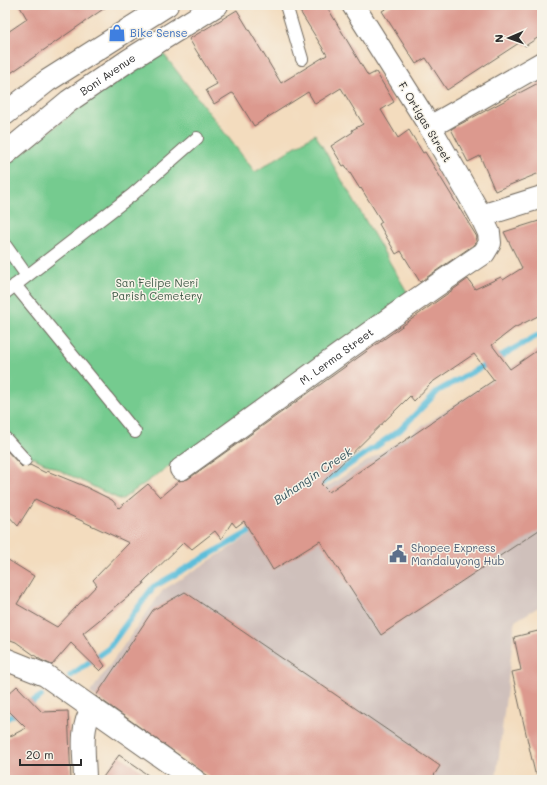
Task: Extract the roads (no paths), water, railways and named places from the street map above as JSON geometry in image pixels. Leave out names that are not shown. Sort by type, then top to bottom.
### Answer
[{"type":"street","points":[[5,114],[47,81],[167,5]]},
{"type":"street","name":"Boni Avenue","points":[[5,154],[69,101],[129,60],[217,5]]},
{"type":"street","name":"F. Ortigas Street","points":[[353,5],[430,127],[481,216],[489,233],[490,243]]},
{"type":"street","points":[[430,127],[542,63]]},
{"type":"street","points":[[481,216],[542,197]]},
{"type":"street","name":"M. Lerma Street","points":[[181,469],[314,374],[401,309],[484,253],[490,243]]},
{"type":"street","points":[[5,659],[45,675],[92,710],[194,780]]},
{"type":"street","points":[[85,780],[84,731],[85,722],[92,710]]},
{"type":"lane","points":[[286,5],[302,59]]},
{"type":"lane","points":[[5,293],[132,195],[197,138]]},
{"type":"lane","points":[[5,245],[27,276]]},
{"type":"lane","points":[[15,285],[135,432]]},
{"type":"lane","points":[[5,438],[26,460]]},
{"type":"waterway","name":"Buhangin Creek","points":[[315,488],[400,430],[438,391],[542,333]]},
{"type":"waterway","name":"Buhangin Creek","points":[[70,676],[108,649],[153,587],[256,528]]},
{"type":"waterway","name":"Buhangin Creek","points":[[26,706],[41,696]]},
{"type":"waterway","name":"Buhangin Creek","points":[[5,719],[19,712]]},
{"type":"place","name":"Bike Sense","points":[[117,33]]},
{"type":"place","name":"Shopee Express Mandaluyong Hub","points":[[398,554]]},
{"type":"park label","name":"San Felipe Neri Parish Cemetery","points":[[157,289]]}]
